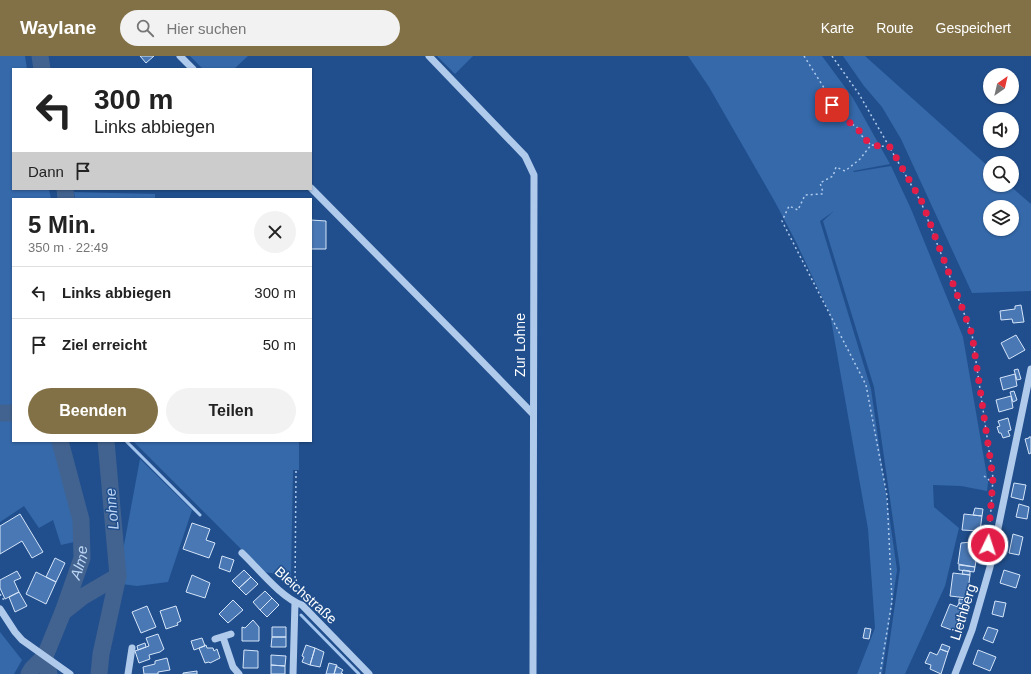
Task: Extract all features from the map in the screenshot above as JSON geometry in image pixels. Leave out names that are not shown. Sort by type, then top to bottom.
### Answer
[{"type":"street","points":[[180,56],[192,68]]},
{"type":"street","name":"Zur Lohne","points":[[429,56],[526,156],[534,175],[533,674]]},
{"type":"street","points":[[312,189],[533,414]]},
{"type":"street","name":"Liethberg","points":[[955,674],[972,630],[990,567],[1031,369]]},
{"type":"street","name":"Bleichstraße","points":[[242,553],[279,590],[295,602],[302,605],[369,674]]},
{"type":"street","points":[[294,674],[295,602]]},
{"type":"street","points":[[0,608],[15,632],[22,640],[70,674]]},
{"type":"street","points":[[214,639],[231,634]]},
{"type":"street","points":[[223,636],[234,667],[239,674]]},
{"type":"street","points":[[128,674],[132,648]]},
{"type":"path","points":[[804,56],[831,100],[832,105],[849,122],[858,128],[861,135],[871,145],[890,147]]},
{"type":"path","points":[[832,56],[858,94],[922,202],[972,334],[993,478],[989,530]]},
{"type":"path","points":[[871,145],[860,159],[845,171],[836,167],[833,176],[820,183],[823,192],[822,194],[806,195],[798,210],[789,206],[782,221],[866,385],[887,496],[892,601],[880,674]]},
{"type":"path","points":[[295,602],[296,471]]},
{"type":"path","points":[[984,476],[993,483]]},
{"type":"shaded area","points":[[0,56],[25,56],[27,68],[12,68],[12,190],[49,190],[51,198],[12,198],[12,407],[0,407]]},
{"type":"shaded area","points":[[190,56],[248,56],[235,68],[202,68]]},
{"type":"shaded area","points":[[437,56],[473,56],[455,74]]},
{"type":"shaded area","points":[[688,56],[822,56],[853,98],[890,164],[853,171],[891,166],[911,209],[963,337],[988,482],[987,491],[961,486],[933,485],[934,507],[959,528],[945,586],[905,674],[885,674],[900,569],[874,387],[823,221],[834,211],[820,221],[871,389],[897,570],[882,674],[857,674],[875,628],[868,529],[830,314],[796,242],[775,202],[709,87]]},
{"type":"shaded area","points":[[843,56],[865,56],[983,162],[983,192],[1017,192],[1031,204],[1031,291],[972,293],[901,139],[882,107],[864,86]]},
{"type":"shaded area","points":[[74,192],[155,194],[155,198],[75,198]]},
{"type":"shaded area","points":[[0,417],[12,418],[12,442],[56,442],[75,523],[74,542],[61,545],[53,520],[39,528],[24,506],[0,522]]},
{"type":"shaded area","points":[[134,442],[299,442],[299,470],[293,470],[291,576],[264,572]]},
{"type":"shaded area","points":[[140,459],[192,510],[168,582],[137,586],[122,584],[124,545]]},
{"type":"shaded area","points":[[0,632],[22,660],[14,674],[0,674]]},
{"type":"building","points":[[140,56],[154,56],[146,63]]},
{"type":"building","points":[[312,220],[326,221],[326,249],[312,249]]},
{"type":"building","points":[[1021,305],[1024,322],[1013,323],[1012,319],[1001,320],[1000,311],[1015,309],[1015,306]]},
{"type":"building","points":[[1016,335],[1025,350],[1009,359],[1001,343]]},
{"type":"building","points":[[1018,369],[1021,379],[1017,380],[1014,370]]},
{"type":"building","points":[[1015,374],[1017,386],[1003,390],[1000,378]]},
{"type":"building","points":[[1014,391],[1017,400],[1013,402],[1010,392]]},
{"type":"building","points":[[1011,396],[1013,408],[999,412],[996,400]]},
{"type":"building","points":[[1008,418],[1011,430],[1008,431],[1010,436],[1003,438],[997,427],[1000,426],[998,421]]},
{"type":"building","points":[[1031,437],[1031,453],[1029,454],[1025,439]]},
{"type":"building","points":[[1014,483],[1026,485],[1023,500],[1011,497]]},
{"type":"building","points":[[1019,504],[1029,507],[1027,519],[1016,517]]},
{"type":"building","points":[[975,508],[983,509],[982,516],[973,515]]},
{"type":"building","points":[[20,514],[43,552],[32,558],[22,541],[0,554],[0,526]]},
{"type":"building","points":[[964,514],[982,516],[980,531],[962,530]]},
{"type":"building","points":[[192,523],[210,529],[206,540],[215,543],[209,558],[183,549]]},
{"type":"building","points":[[1013,534],[1023,537],[1019,555],[1009,553]]},
{"type":"building","points":[[961,543],[979,543],[975,567],[958,564]]},
{"type":"building","points":[[222,556],[234,560],[230,572],[219,568]]},
{"type":"building","points":[[55,558],[65,563],[56,582],[46,577]]},
{"type":"building","points":[[959,565],[975,567],[974,572],[959,570]]},
{"type":"building","points":[[244,570],[251,577],[239,588],[232,581]]},
{"type":"building","points":[[963,570],[970,571],[970,575],[962,574]]},
{"type":"building","points":[[1004,570],[1020,575],[1016,588],[1000,583]]},
{"type":"building","points":[[17,571],[21,578],[14,581],[19,592],[5,599],[0,588],[0,580]]},
{"type":"building","points":[[36,572],[56,582],[46,604],[26,594]]},
{"type":"building","points":[[953,573],[970,575],[967,598],[950,596]]},
{"type":"building","points":[[192,575],[210,583],[205,598],[186,592]]},
{"type":"building","points":[[251,577],[258,584],[246,595],[239,588]]},
{"type":"building","points":[[265,591],[272,598],[260,610],[253,602]]},
{"type":"building","points":[[19,592],[27,606],[15,612],[9,597]]},
{"type":"building","points":[[272,598],[279,605],[267,617],[260,610]]},
{"type":"building","points":[[959,599],[967,600],[966,605],[959,603]]},
{"type":"building","points":[[233,600],[243,610],[228,623],[219,614]]},
{"type":"building","points":[[995,601],[1006,603],[1003,617],[992,614]]},
{"type":"building","points":[[959,603],[967,606],[966,610],[957,607]]},
{"type":"building","points":[[950,604],[966,610],[957,632],[941,626]]},
{"type":"building","points":[[147,606],[156,627],[141,633],[132,612]]},
{"type":"building","points":[[176,606],[181,621],[177,623],[178,625],[166,629],[160,611]]},
{"type":"building","points":[[253,620],[259,627],[259,641],[242,641],[242,627],[245,628]]},
{"type":"building","points":[[272,627],[286,627],[286,637],[272,637]]},
{"type":"building","points":[[988,627],[998,630],[993,643],[983,639]]},
{"type":"building","points":[[865,628],[871,629],[869,639],[863,638]]},
{"type":"building","points":[[158,634],[164,649],[160,652],[149,655],[150,659],[139,663],[135,651],[149,646],[146,638]]},
{"type":"building","points":[[272,637],[286,637],[286,647],[271,647]]},
{"type":"building","points":[[202,638],[205,646],[194,650],[191,641]]},
{"type":"building","points":[[145,643],[146,647],[138,650],[137,646]]},
{"type":"building","points":[[942,644],[950,647],[948,652],[940,649]]},
{"type":"building","points":[[206,645],[207,648],[213,648],[214,651],[217,649],[220,658],[210,663],[205,663],[199,648]]},
{"type":"building","points":[[306,645],[315,648],[310,665],[302,662],[304,657],[302,656]]},
{"type":"building","points":[[315,648],[324,652],[320,667],[310,665]]},
{"type":"building","points":[[940,649],[948,652],[941,674],[930,669],[931,665],[925,663],[930,652],[937,655]]},
{"type":"building","points":[[244,650],[258,651],[258,668],[243,668]]},
{"type":"building","points":[[978,650],[996,657],[990,671],[973,664]]},
{"type":"building","points":[[271,655],[286,656],[285,666],[271,665]]},
{"type":"building","points":[[167,658],[170,670],[158,672],[158,674],[144,674],[143,667],[155,664],[155,661]]},
{"type":"building","points":[[329,663],[337,665],[334,674],[326,674]]},
{"type":"building","points":[[271,665],[285,666],[285,674],[271,674]]},
{"type":"building","points":[[336,666],[343,670],[341,673],[343,674],[334,674]]},
{"type":"building","points":[[197,671],[197,674],[183,674],[183,673]]},
{"type":"waterway","name":"Lohne","points":[[40,56],[42,68]]},
{"type":"waterway","name":"Lohne","points":[[65,190],[66,198]]},
{"type":"waterway","name":"Alme","points":[[0,413],[12,413]]},
{"type":"waterway","name":"Alme","points":[[29,674],[45,656],[63,612],[82,558],[81,520],[60,442]]},
{"type":"waterway","name":"Lohne","points":[[99,674],[101,654],[118,576],[106,442]]},
{"type":"waterway","points":[[127,442],[200,515]]},
{"type":"waterway","name":"Lohne","points":[[63,612],[82,597],[118,576]]},
{"type":"waterway","points":[[301,615],[359,674]]},
{"type":"waterway","points":[[45,656],[49,674]]},
{"type":"route","points":[[832,105],[849,122],[858,128],[861,135],[871,145],[890,147],[922,202],[972,334],[993,478],[988,545]]}]
